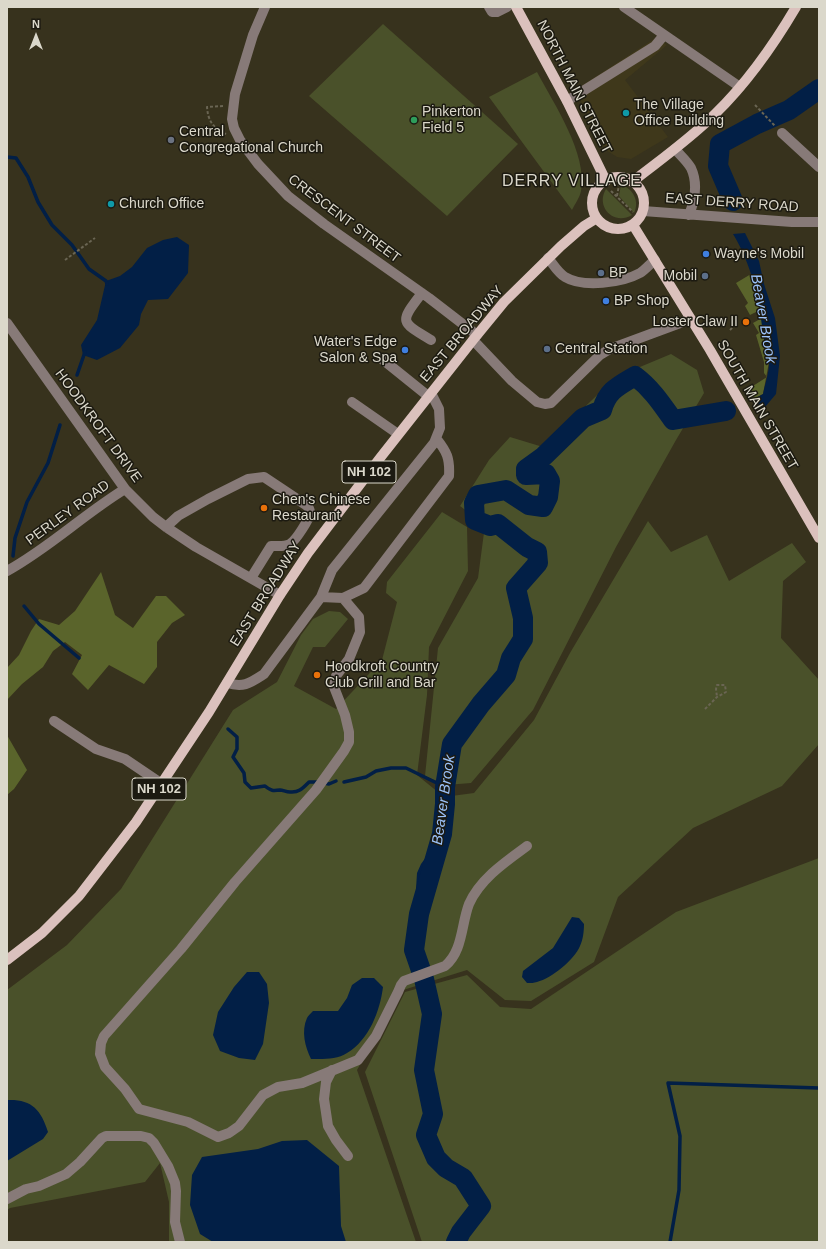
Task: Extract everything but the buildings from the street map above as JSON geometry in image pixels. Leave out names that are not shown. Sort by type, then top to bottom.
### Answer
[{"type":"main road","name":"NORTH MAIN STREET","points":[[516,7],[567,101],[607,184]]},
{"type":"main road","points":[[632,182],[675,149],[715,115],[768,52],[796,7]]},
{"type":"main road","points":[[620,178],[632,182],[639,187],[643,195],[644,203],[638,212],[639,218],[633,225],[624,229],[611,228],[603,224],[597,218],[592,207],[595,191],[600,185],[607,184],[620,178]]},
{"type":"main road","name":"EAST BROADWAY","points":[[7,960],[42,934],[80,896],[136,822],[227,683],[280,595],[331,521],[475,337],[504,302],[548,258],[572,235],[597,218]]},
{"type":"main road","name":"SOUTH MAIN STREET","points":[[633,225],[691,319],[819,538]]},
{"type":"street","name":"CRESCENT STREET","points":[[265,7],[252,35],[235,94],[232,118],[234,128],[240,140],[258,164],[284,192],[324,224],[422,293],[475,337],[512,381],[537,402],[545,404],[551,403],[600,355],[610,349],[691,319]]},
{"type":"street","points":[[489,7],[492,12],[497,12],[507,7]]},
{"type":"street","points":[[624,7],[740,87]]},
{"type":"street","points":[[567,101],[655,46],[664,35]]},
{"type":"street","points":[[782,132],[819,167]]},
{"type":"street","points":[[675,149],[690,167],[694,176],[694,198],[689,215]]},
{"type":"street","name":"EAST DERRY ROAD","points":[[638,212],[792,222],[819,222]]},
{"type":"street","points":[[548,258],[565,277],[580,282],[605,283],[641,272],[654,260]]},
{"type":"street","points":[[422,293],[407,313],[406,318],[408,325],[431,340]]},
{"type":"street","name":"HOODKROFT DRIVE","points":[[7,323],[125,489],[153,517],[201,549],[280,595]]},
{"type":"street","points":[[227,683],[238,686],[251,682],[264,674],[321,597],[332,570],[429,449],[436,438],[440,428],[439,409],[430,394],[382,359]]},
{"type":"street","points":[[352,402],[398,434]]},
{"type":"street","points":[[321,597],[343,598],[364,588],[449,476],[450,461],[446,450],[436,438]]},
{"type":"street","points":[[166,527],[178,516],[222,492],[248,479],[264,477],[306,505],[310,509],[310,515],[296,538],[291,543],[286,546],[271,546],[251,578]]},
{"type":"street","name":"PERLEY ROAD","points":[[7,571],[31,557],[109,499],[125,489]]},
{"type":"street","points":[[343,598],[359,617],[360,632],[349,659],[336,676],[334,687],[346,721],[349,732],[349,742],[316,790],[245,870],[181,949],[104,1036],[101,1043],[100,1054],[105,1067],[139,1109],[188,1122],[218,1138],[229,1133],[239,1126],[263,1095],[278,1087],[302,1083],[358,1060],[376,1036],[401,984],[415,976],[435,970],[450,962],[457,950],[470,904],[479,887],[499,867],[527,846]]},
{"type":"street","points":[[54,721],[96,749],[126,759],[162,784]]},
{"type":"street","points":[[332,1070],[326,1082],[324,1099],[328,1126],[348,1156]]},
{"type":"street","points":[[7,1199],[26,1189],[39,1186],[66,1174],[80,1162],[102,1138],[106,1136],[142,1136],[149,1138],[154,1143],[172,1174],[176,1191],[176,1242]]},
{"type":"street","points":[[175,1222],[180,1242]]},
{"type":"path","points":[[755,105],[771,123]]},
{"type":"path","points":[[227,135],[212,125],[207,107],[233,106]]},
{"type":"path","points":[[607,184],[617,196],[638,212]]},
{"type":"path","points":[[617,196],[619,185]]},
{"type":"path","points":[[65,260],[95,238]]},
{"type":"path","points":[[730,330],[736,324]]},
{"type":"path","points":[[705,709],[717,697],[726,692],[725,685],[717,685],[717,697]]},
{"type":"shaded area","points":[[657,37],[667,45],[625,80],[668,137],[631,159],[617,157],[606,150],[575,90]]},
{"type":"green space","name":"Pinkerton Field 5","points":[[383,24],[518,144],[447,216],[309,96]]},
{"type":"green space","points":[[537,72],[568,130],[575,146],[579,161],[582,177],[581,191],[572,210],[489,97]]},
{"type":"green space","points":[[621,185],[632,192],[636,200],[636,209],[634,213],[619,196]]},
{"type":"green space","points":[[606,189],[632,215],[625,218],[619,218],[608,213],[603,202],[603,196]]},
{"type":"green space","points":[[751,274],[762,319],[763,334],[769,362],[766,376],[764,373],[764,362],[756,335],[759,333],[753,323],[760,319],[756,312],[750,315],[745,306],[748,303],[736,283]]},
{"type":"green space","points":[[671,354],[697,370],[704,393],[616,547],[533,710],[471,783],[446,785],[425,776],[438,648],[478,578],[485,525],[460,506],[489,460],[510,437],[543,447],[616,377]]},
{"type":"green space","points":[[766,378],[763,394],[752,400],[745,391]]},
{"type":"green space","points":[[442,512],[467,527],[468,571],[429,647],[427,695],[417,775],[444,797],[474,793],[534,720],[570,653],[648,521],[671,552],[707,535],[729,581],[792,543],[806,562],[783,581],[781,638],[819,680],[819,744],[782,786],[693,828],[618,897],[594,962],[531,1001],[505,1000],[467,970],[403,990],[357,1070],[416,1242],[169,1242],[169,1202],[160,1163],[145,1182],[10,1208],[7,1210],[7,990],[67,945],[121,889],[233,710],[277,682],[301,635],[313,619],[329,611],[340,612],[348,619],[325,647],[313,647],[294,686],[336,709],[382,660],[397,602],[386,593],[387,582]]},
{"type":"green space","points":[[101,572],[115,615],[133,628],[156,596],[166,596],[185,615],[172,623],[157,642],[157,667],[144,684],[109,665],[88,690],[72,674],[82,655],[65,642],[53,651],[43,667],[22,684],[7,700],[7,668],[19,655],[39,619],[59,625],[75,611]]},
{"type":"green space","points":[[7,735],[27,770],[14,789],[7,795]]},
{"type":"green space","points":[[819,858],[819,1242],[422,1242],[365,1072],[405,992],[467,975],[500,1007],[531,1009],[676,912]]},
{"type":"water","points":[[745,233],[759,261],[764,284],[775,318],[780,356],[776,394],[760,413],[752,400],[763,394],[769,359],[753,282],[745,257],[733,234]]},
{"type":"water","points":[[177,237],[189,245],[188,273],[168,299],[148,300],[141,314],[139,325],[120,348],[97,360],[83,355],[81,345],[97,320],[106,281],[120,276],[132,267],[147,248],[163,240]]},
{"type":"water","points":[[442,790],[452,790],[450,798],[451,828],[429,873],[427,885],[429,914],[420,945],[413,941],[417,903],[417,873],[421,864],[429,853],[439,830]]},
{"type":"water","points":[[572,917],[579,918],[584,924],[582,941],[573,957],[556,973],[549,977],[536,982],[527,983],[522,977],[523,971],[553,948]]},
{"type":"water","points":[[247,972],[259,972],[267,984],[269,1003],[263,1044],[255,1060],[239,1058],[220,1051],[213,1035],[218,1012],[234,987]]},
{"type":"water","points":[[362,978],[374,978],[383,987],[376,1015],[367,1033],[355,1047],[339,1057],[329,1059],[311,1059],[304,1034],[307,1017],[313,1011],[338,1011],[347,998],[352,985]]},
{"type":"water","points":[[7,1100],[23,1101],[34,1107],[42,1117],[48,1132],[43,1139],[7,1161]]},
{"type":"water","points":[[307,1140],[339,1166],[341,1226],[346,1242],[213,1242],[200,1234],[190,1205],[192,1175],[202,1157],[258,1149],[282,1141]]},
{"type":"waterway","name":"Beaver Brook","points":[[733,201],[718,166],[720,144],[757,124],[789,110],[819,89]]},
{"type":"waterway","points":[[7,157],[16,158],[28,177],[38,202],[52,225],[72,245],[89,269],[106,281],[107,284]]},
{"type":"waterway","points":[[77,375],[85,352]]},
{"type":"waterway","name":"Beaver Brook","points":[[456,1242],[461,1232],[481,1206],[463,1178],[446,1168],[436,1158],[426,1135],[433,1114],[424,1070],[432,1014],[424,979],[414,950],[419,914],[442,834],[445,787],[452,744],[481,704],[506,675],[511,658],[523,639],[523,618],[516,588],[538,563],[537,552],[527,547],[498,524],[490,526],[475,520],[474,503],[478,495],[506,490],[529,505],[543,507],[548,497],[550,481],[546,474],[526,475],[526,469],[544,456],[583,418],[602,410],[604,403],[610,394],[618,386],[635,376],[651,391],[673,420],[726,411]]},
{"type":"waterway","points":[[13,556],[15,538],[27,502],[48,463],[60,425]]},
{"type":"waterway","points":[[24,606],[39,624],[79,658]]},
{"type":"waterway","points":[[228,729],[237,737],[237,749],[233,757],[244,773],[245,782],[251,788],[265,786],[272,790],[296,792],[301,790],[309,782],[329,784],[336,781]]},
{"type":"waterway","points":[[344,782],[366,777],[376,771],[391,768],[406,768],[445,787]]},
{"type":"waterway","points":[[670,1242],[679,1190],[680,1136],[668,1083],[819,1088]]},
{"type":"place","name":"The Village Office Building","points":[[626,113]]},
{"type":"place","name":"Pinkerton Field 5","points":[[414,120]]},
{"type":"place","name":"Central Congregational Church","points":[[171,140]]},
{"type":"place","name":"Church Office","points":[[111,204]]},
{"type":"place","name":"Wayne's Mobil","points":[[706,254]]},
{"type":"place","name":"BP","points":[[601,273]]},
{"type":"place","name":"Mobil","points":[[705,276]]},
{"type":"place","name":"BP Shop","points":[[606,301]]},
{"type":"place","name":"Loster Claw II","points":[[746,322]]},
{"type":"place","name":"Central Station","points":[[547,349]]},
{"type":"place","name":"Water's Edge Salon & Spa","points":[[405,350]]},
{"type":"place","name":"Chen's Chinese Restaurant","points":[[264,508]]},
{"type":"place","name":"Hoodkroft Country Club Grill and Bar","points":[[317,675]]},
{"type":"district","name":"DERRY VILLAGE","points":[[572,182]]}]
